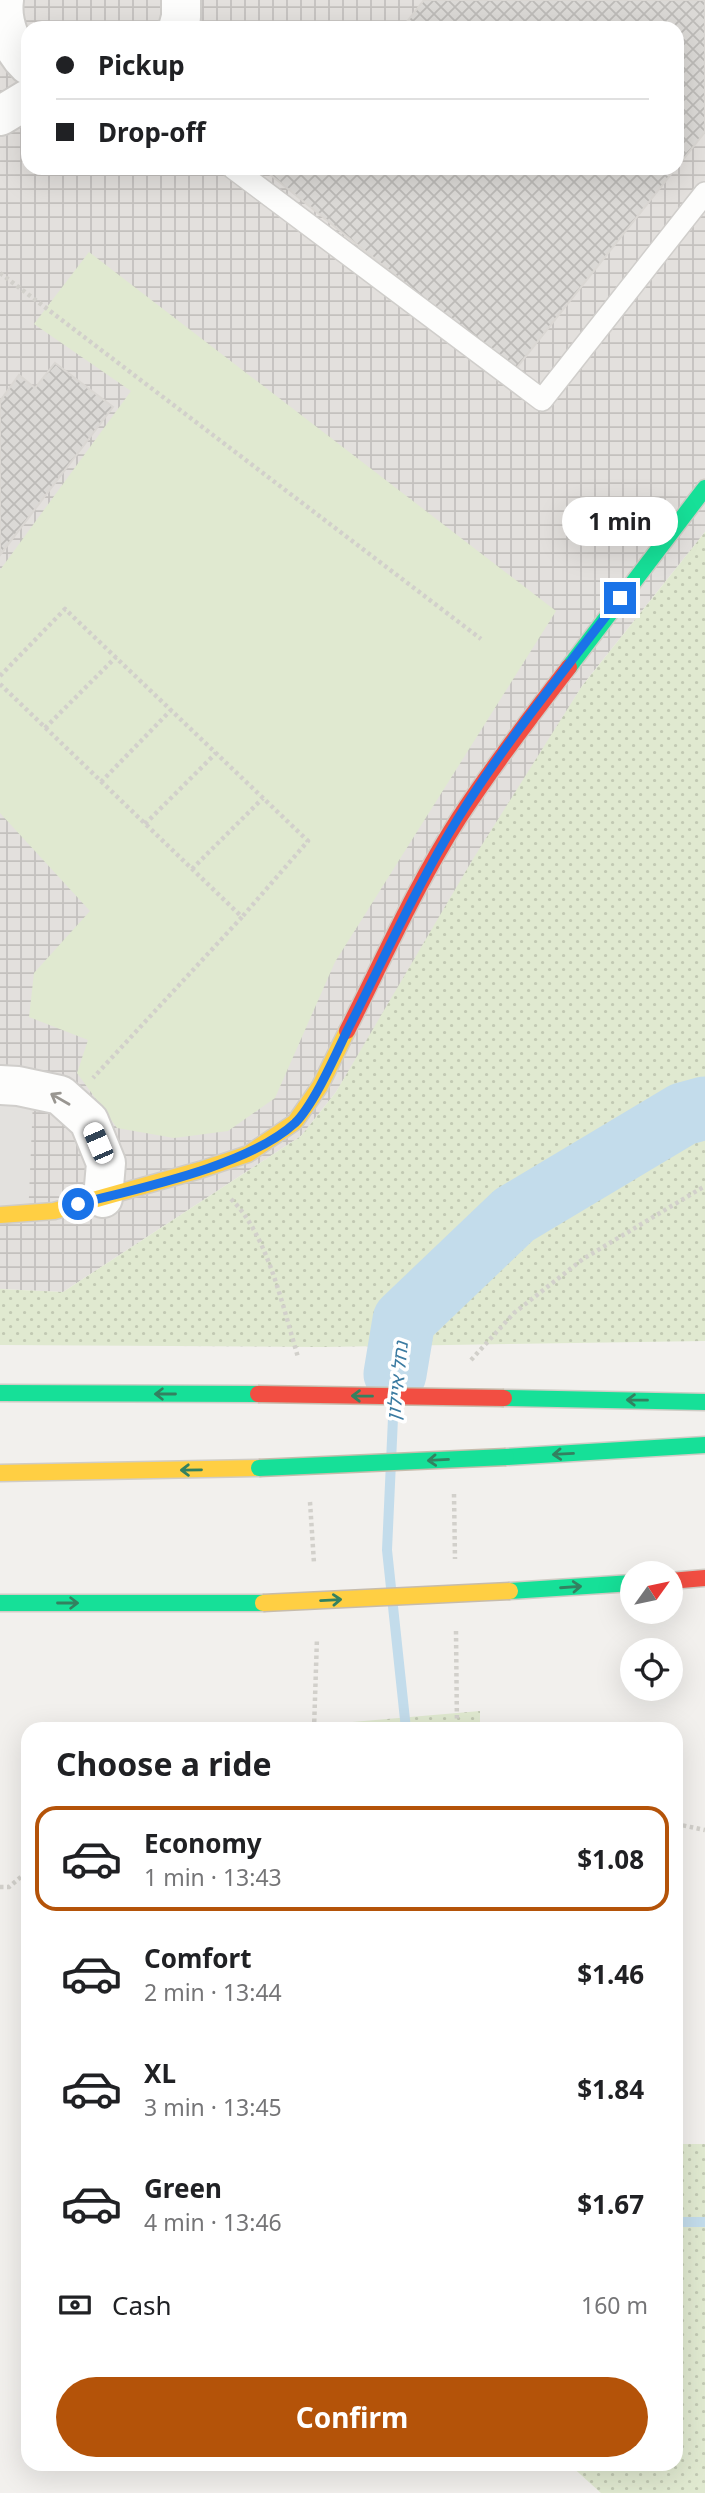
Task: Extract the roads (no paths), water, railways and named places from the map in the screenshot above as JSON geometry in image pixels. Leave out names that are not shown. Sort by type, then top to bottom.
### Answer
[{"type":"main road","points":[[0,1215],[54,1211],[248,1154],[295,1122],[320,1086],[405,916],[458,820],[508,747],[705,488]]},
{"type":"main road","points":[[0,1393],[258,1394],[705,1402]]},
{"type":"main road","points":[[0,1473],[259,1468],[705,1445]]},
{"type":"main road","points":[[683,1580],[705,1578]]},
{"type":"main road","points":[[0,1603],[263,1603],[620,1584]]},
{"type":"street","points":[[3,9],[9,37],[21,55]]},
{"type":"street","points":[[0,116],[21,103]]},
{"type":"street","points":[[0,1085],[60,1095],[89,1121],[106,1163],[103,1198]]},
{"type":"lane","points":[[242,175],[542,400],[705,193]]},
{"type":"waterway","name":"נחל איילון","points":[[395,1374],[404,1320],[514,1215],[683,1114],[705,1108]]},
{"type":"waterway","name":"נחל איילון","points":[[395,1374],[387,1550],[405,1722]]},
{"type":"waterway","name":"נחל איילון","points":[[683,2222],[705,2222]]}]
